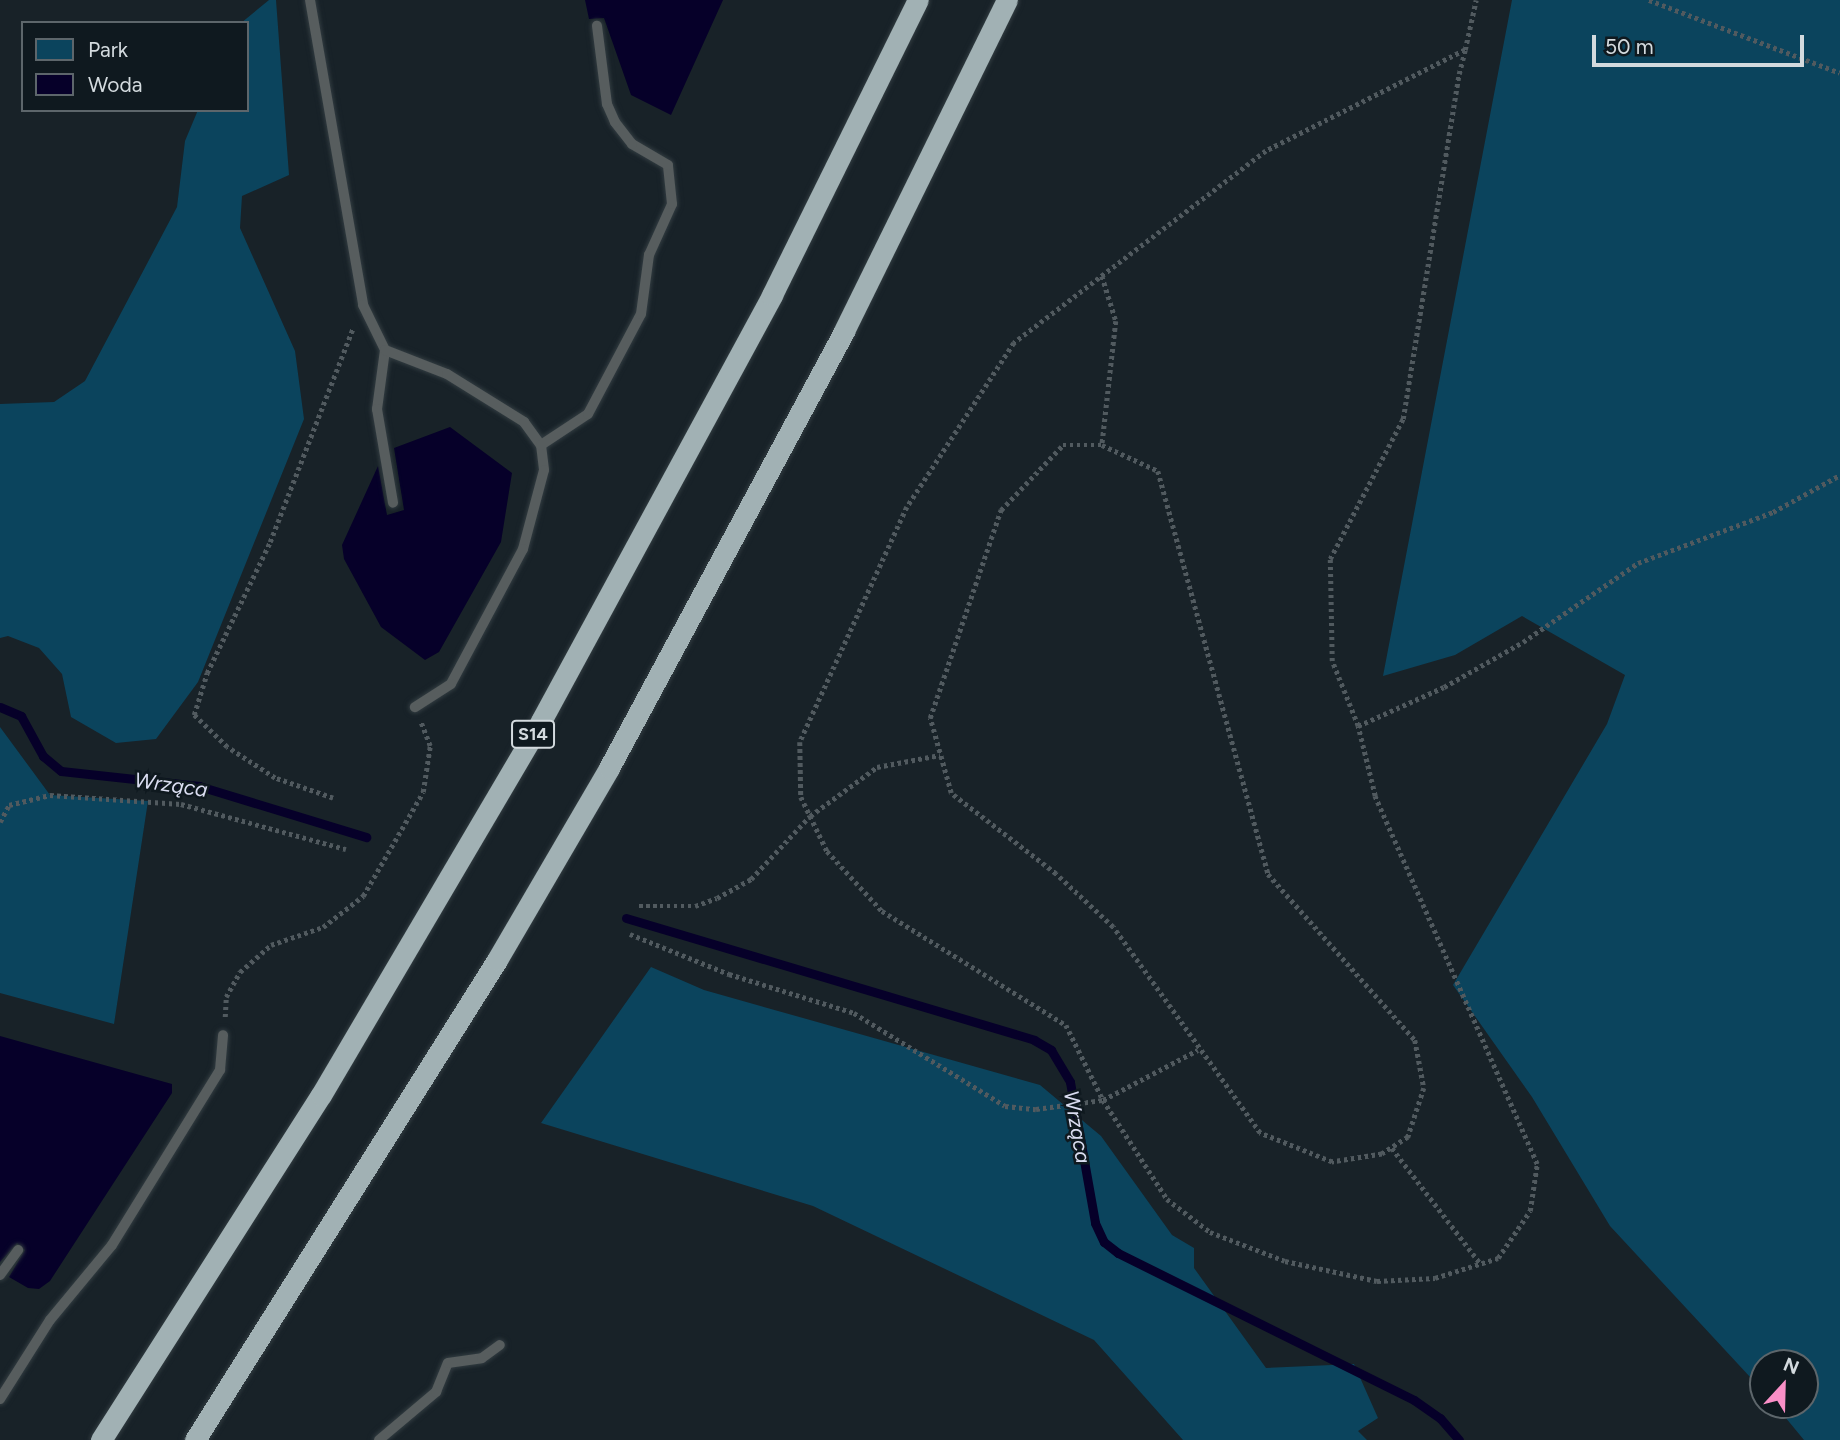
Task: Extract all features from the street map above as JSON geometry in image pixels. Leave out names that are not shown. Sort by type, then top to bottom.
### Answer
[{"type":"highway","name":"S14","points":[[101,1440],[328,1083],[547,709],[766,307],[918,0]]},
{"type":"highway","points":[[195,1440],[497,960],[609,768],[845,331],[1007,0]]},
{"type":"lane","points":[[310,0],[361,296],[385,351],[377,409],[393,503]]},
{"type":"lane","points":[[541,445],[587,414],[641,314],[649,255],[672,204],[668,165],[632,144],[615,122],[607,103],[597,26]]},
{"type":"lane","points":[[385,351],[447,374],[524,422],[541,445],[544,470],[523,549],[451,684],[415,707]]},
{"type":"lane","points":[[0,1399],[50,1320],[112,1245],[220,1070],[223,1035]]},
{"type":"lane","points":[[0,1275],[18,1250]]},
{"type":"lane","points":[[379,1440],[436,1392],[448,1363],[482,1358],[500,1345]]},
{"type":"path","points":[[1465,50],[1266,151],[1014,342],[907,507],[800,742],[801,797],[827,851],[882,911],[1066,1025],[1103,1100],[1167,1199],[1210,1232],[1285,1261],[1377,1281],[1435,1278],[1497,1258],[1530,1211],[1537,1164],[1375,796],[1358,726],[1332,661],[1330,559],[1402,419],[1465,50],[1476,0]]},
{"type":"path","points":[[1649,0],[1840,73]]},
{"type":"path","points":[[1102,276],[1116,321],[1102,445]]},
{"type":"path","points":[[333,798],[275,778],[227,747],[194,715],[206,673],[270,542],[341,365],[361,296]]},
{"type":"path","points":[[1063,445],[1102,445],[1158,471],[1268,874],[1415,1040],[1424,1088],[1408,1137],[1382,1154],[1332,1162],[1260,1133],[1198,1051],[1113,927],[1056,874],[951,793],[930,718],[1001,510],[1063,445]]},
{"type":"path","points":[[1358,726],[1444,687],[1523,642],[1638,563],[1773,512],[1840,475]]},
{"type":"path","points":[[223,1035],[226,997],[240,972],[271,945],[324,927],[363,896],[424,792],[429,746],[415,707]]},
{"type":"path","points":[[639,906],[695,906],[717,898],[751,879],[810,816],[877,767],[940,755]]},
{"type":"path","points":[[0,822],[9,806],[50,794],[168,803],[345,849]]},
{"type":"path","points":[[630,934],[729,974],[854,1013],[1005,1106],[1048,1107],[1103,1100],[1198,1051]]},
{"type":"path","points":[[1392,1148],[1480,1264]]},
{"type":"green space","points":[[269,0],[276,0],[289,175],[242,196],[240,228],[295,351],[304,419],[198,682],[156,739],[116,743],[71,717],[62,674],[39,648],[8,636],[0,638],[0,404],[54,402],[85,381],[177,207],[185,141],[197,112],[248,112],[248,21],[243,21]]},
{"type":"green space","points":[[1512,0],[1840,0],[1840,1440],[1804,1440],[1787,1419],[1819,1419],[1819,1349],[1749,1349],[1749,1376],[1610,1226],[1532,1097],[1453,985],[1607,724],[1625,675],[1522,616],[1455,655],[1383,676]]},
{"type":"green space","points":[[0,727],[50,795],[148,801],[114,1024],[0,993]]},
{"type":"green space","points":[[651,967],[704,990],[1040,1085],[1101,1136],[1172,1235],[1194,1248],[1194,1268],[1266,1368],[1354,1364],[1378,1418],[1358,1431],[1367,1440],[1183,1440],[1094,1340],[813,1206],[541,1123]]},
{"type":"water","points":[[585,0],[723,0],[671,115],[631,95],[604,18],[589,19]]},
{"type":"water","points":[[450,427],[512,473],[501,542],[439,652],[425,660],[381,627],[344,559],[342,545],[378,466],[387,515],[404,510],[394,448]]},
{"type":"water","points":[[0,1036],[172,1084],[172,1093],[50,1281],[39,1289],[28,1288],[9,1277],[25,1250],[17,1243],[0,1262]]},
{"type":"waterway","name":"Wrząca","points":[[0,707],[21,716],[43,756],[61,771],[199,786],[366,837]]},
{"type":"waterway","name":"Wrząca","points":[[626,918],[1034,1040],[1051,1050],[1070,1082],[1095,1223],[1104,1242],[1118,1253],[1414,1400],[1440,1418],[1459,1440]]}]
